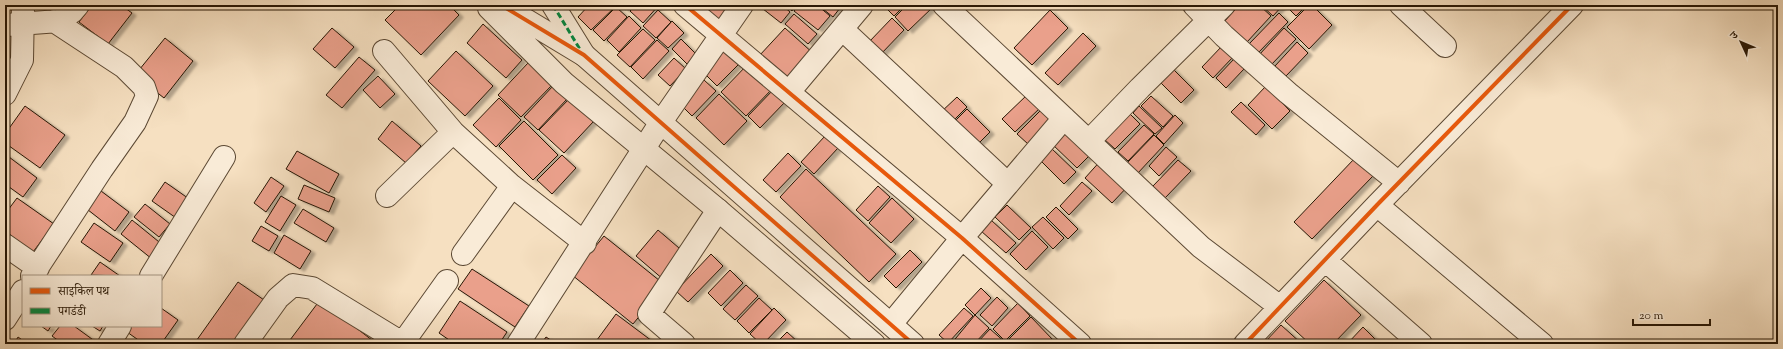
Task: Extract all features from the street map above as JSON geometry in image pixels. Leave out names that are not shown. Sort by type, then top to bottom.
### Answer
[{"type":"street","points":[[5,94],[22,60],[17,17],[59,21],[72,12],[78,5]]},
{"type":"street","points":[[487,5],[564,83],[718,210],[874,344]]},
{"type":"street","points":[[500,5],[584,55],[913,344]]},
{"type":"street","points":[[553,5],[584,55]]},
{"type":"street","points":[[685,5],[721,37],[789,92],[962,238],[1080,344]]},
{"type":"street","points":[[518,344],[585,243],[661,122],[742,5]]},
{"type":"street","points":[[789,92],[862,5]]},
{"type":"street","points":[[944,5],[1201,247],[1280,307]]},
{"type":"street","points":[[1194,5],[1217,13],[1288,93],[1399,183]]},
{"type":"street","points":[[1401,5],[1445,46]]},
{"type":"street","points":[[1245,344],[1377,205],[1572,5]]},
{"type":"street","points":[[1089,141],[1140,88],[1217,13]]},
{"type":"street","points":[[5,245],[35,272],[102,169],[136,122],[146,96],[144,87],[124,67],[54,21]]},
{"type":"street","points":[[842,29],[1008,184]]},
{"type":"street","points":[[384,51],[453,132],[512,186],[585,243]]},
{"type":"street","points":[[891,324],[1064,118]]},
{"type":"street","points":[[387,196],[453,132]]},
{"type":"street","points":[[152,275],[224,158]]},
{"type":"street","points":[[463,254],[512,186]]},
{"type":"street","points":[[1377,205],[1542,344]]},
{"type":"street","points":[[684,344],[649,314],[718,210]]},
{"type":"street","points":[[1325,260],[1421,344]]},
{"type":"street","points":[[245,344],[278,298],[292,285],[312,288],[402,343],[446,281]]},
{"type":"street","points":[[5,319],[22,293]]},
{"type":"street","points":[[109,344],[119,327]]},
{"type":"building","points":[[92,5],[121,5],[132,13],[108,44],[79,22]]},
{"type":"building","points":[[400,5],[449,5],[459,15],[421,55],[385,20]]},
{"type":"building","points":[[589,5],[616,6],[591,30],[578,17]]},
{"type":"building","points":[[620,5],[631,5],[626,10]]},
{"type":"building","points":[[636,5],[659,5],[643,23],[630,11]]},
{"type":"building","points":[[695,5],[726,5],[730,8],[716,23]]},
{"type":"building","points":[[758,5],[782,5],[790,12],[781,23]]},
{"type":"building","points":[[786,5],[796,5],[792,11]]},
{"type":"building","points":[[799,5],[817,5],[830,16],[818,30],[794,11]]},
{"type":"building","points":[[818,5],[836,5],[840,8],[833,17]]},
{"type":"building","points":[[883,5],[905,5],[894,16]]},
{"type":"building","points":[[907,5],[934,6],[908,31],[895,17]]},
{"type":"building","points":[[1239,5],[1259,5],[1271,16],[1247,42],[1224,22]]},
{"type":"building","points":[[1261,5],[1283,5],[1273,16]]},
{"type":"building","points":[[1285,5],[1307,5],[1296,16]]},
{"type":"building","points":[[1309,5],[1312,5],[1332,25],[1309,49],[1287,27]]},
{"type":"building","points":[[616,7],[627,17],[604,41],[593,30]]},
{"type":"building","points":[[658,10],[671,22],[656,38],[643,26]]},
{"type":"building","points":[[1050,10],[1068,28],[1032,65],[1014,48]]},
{"type":"building","points":[[1279,13],[1288,22],[1258,53],[1249,44]]},
{"type":"building","points":[[794,14],[817,34],[808,44],[785,24]]},
{"type":"building","points":[[629,16],[641,28],[619,52],[607,40]]},
{"type":"building","points":[[892,18],[904,30],[880,55],[868,43]]},
{"type":"building","points":[[672,21],[684,33],[668,48],[657,38]]},
{"type":"building","points":[[483,24],[522,60],[506,78],[467,43]]},
{"type":"building","points":[[332,28],[354,47],[335,68],[313,49]]},
{"type":"building","points":[[785,28],[814,54],[789,83],[759,56]]},
{"type":"building","points":[[1284,28],[1296,39],[1271,65],[1259,55]]},
{"type":"building","points":[[643,29],[655,40],[630,67],[617,55]]},
{"type":"building","points":[[1083,33],[1096,46],[1058,85],[1045,73]]},
{"type":"building","points":[[165,38],[193,61],[164,98],[135,75]]},
{"type":"building","points":[[681,39],[696,54],[687,64],[672,49]]},
{"type":"building","points":[[657,40],[669,51],[643,79],[631,67]]},
{"type":"building","points":[[1297,42],[1308,53],[1286,76],[1275,66]]},
{"type":"building","points":[[1223,45],[1234,56],[1213,78],[1202,67]]},
{"type":"building","points":[[727,48],[741,62],[717,86],[703,72]]},
{"type":"building","points":[[456,51],[493,86],[465,116],[428,81]]},
{"type":"building","points":[[359,57],[375,70],[342,108],[326,95]]},
{"type":"building","points":[[674,58],[686,69],[670,86],[658,75]]},
{"type":"building","points":[[1234,59],[1244,69],[1226,88],[1216,78]]},
{"type":"building","points":[[528,63],[552,85],[521,117],[498,95]]},
{"type":"building","points":[[749,63],[774,87],[746,116],[721,92]]},
{"type":"building","points":[[1170,66],[1194,90],[1181,103],[1157,79]]},
{"type":"building","points":[[378,76],[395,94],[380,108],[363,90]]},
{"type":"building","points":[[704,80],[716,91],[692,116],[681,105]]},
{"type":"building","points":[[553,86],[567,99],[538,130],[524,117]]},
{"type":"building","points":[[1266,86],[1290,111],[1272,129],[1248,105]]},
{"type":"building","points":[[774,89],[786,101],[760,128],[748,116]]},
{"type":"building","points":[[719,94],[747,121],[724,145],[696,118]]},
{"type":"building","points":[[1028,94],[1041,107],[1015,132],[1002,119]]},
{"type":"building","points":[[1151,96],[1173,116],[1163,127],[1141,106]]},
{"type":"building","points":[[957,97],[967,107],[950,124],[940,113]]},
{"type":"building","points":[[499,98],[521,120],[496,147],[473,125]]},
{"type":"building","points":[[570,98],[594,121],[564,153],[539,130]]},
{"type":"building","points":[[1241,102],[1265,125],[1256,135],[1231,112]]},
{"type":"building","points":[[25,106],[65,135],[40,168],[5,143],[5,134]]},
{"type":"building","points":[[1139,106],[1162,128],[1155,134],[1133,113]]},
{"type":"building","points":[[967,109],[990,132],[974,148],[950,126]]},
{"type":"building","points":[[1042,109],[1053,120],[1028,144],[1017,134]]},
{"type":"building","points":[[1129,113],[1140,124],[1115,149],[1104,139]]},
{"type":"building","points":[[1175,115],[1183,123],[1164,144],[1156,136]]},
{"type":"building","points":[[392,121],[421,146],[406,163],[378,139]]},
{"type":"building","points":[[524,121],[558,155],[533,180],[499,146]]},
{"type":"building","points":[[1068,125],[1094,151],[1077,168],[1051,143]]},
{"type":"building","points":[[1144,125],[1154,134],[1128,161],[1118,152]]},
{"type":"building","points":[[1154,135],[1164,145],[1137,174],[1126,164]]},
{"type":"building","points":[[825,136],[838,148],[814,174],[801,162]]},
{"type":"building","points":[[1166,147],[1177,157],[1159,176],[1149,166]]},
{"type":"building","points":[[1051,148],[1076,172],[1064,184],[1040,160]]},
{"type":"building","points":[[297,151],[339,174],[329,193],[286,169]]},
{"type":"building","points":[[788,153],[801,166],[776,192],[763,180]]},
{"type":"building","points":[[5,154],[37,178],[23,197],[5,184]]},
{"type":"building","points":[[562,155],[576,168],[552,194],[537,180]]},
{"type":"building","points":[[1103,158],[1130,184],[1112,203],[1085,178]]},
{"type":"building","points":[[1355,158],[1373,176],[1312,239],[1294,222]]},
{"type":"building","points":[[1178,160],[1191,171],[1165,198],[1153,186]]},
{"type":"building","points":[[806,169],[896,254],[869,282],[780,197]]},
{"type":"building","points":[[271,177],[284,186],[266,212],[254,203]]},
{"type":"building","points":[[165,182],[192,201],[179,220],[152,201]]},
{"type":"building","points":[[1082,182],[1092,191],[1069,215],[1060,206]]},
{"type":"building","points":[[304,185],[335,198],[329,212],[298,199]]},
{"type":"building","points":[[878,186],[890,197],[868,221],[856,210]]},
{"type":"building","points":[[97,188],[129,212],[115,231],[83,206]]},
{"type":"building","points":[[281,196],[296,205],[280,231],[265,222]]},
{"type":"building","points":[[17,198],[54,224],[33,252],[5,231],[5,214]]},
{"type":"building","points":[[892,198],[914,219],[891,243],[869,223]]},
{"type":"building","points":[[145,204],[170,224],[159,237],[134,217]]},
{"type":"building","points":[[1007,205],[1031,228],[1019,240],[995,217]]},
{"type":"building","points":[[1056,207],[1078,229],[1068,239],[1046,217]]},
{"type":"building","points":[[303,209],[334,228],[326,242],[294,223]]},
{"type":"building","points":[[1043,217],[1064,238],[1053,249],[1032,227]]},
{"type":"building","points":[[132,220],[164,246],[152,259],[121,234]]},
{"type":"building","points":[[991,220],[1016,243],[1006,253],[981,231]]},
{"type":"building","points":[[94,223],[123,243],[110,262],[81,242]]},
{"type":"building","points":[[261,226],[278,236],[269,251],[252,241]]},
{"type":"building","points":[[658,230],[686,254],[664,280],[636,256]]},
{"type":"building","points":[[1032,231],[1048,247],[1026,270],[1010,254]]},
{"type":"building","points":[[284,235],[311,251],[300,269],[274,253]]},
{"type":"building","points":[[604,236],[665,285],[633,324],[572,275]]},
{"type":"building","points":[[910,250],[922,262],[896,288],[884,276]]},
{"type":"building","points":[[711,254],[723,266],[688,302],[676,291]]},
{"type":"building","points":[[100,262],[119,275],[91,275]]},
{"type":"building","points":[[472,269],[529,306],[515,327],[458,289]]},
{"type":"building","points":[[730,270],[743,283],[721,306],[708,293]]},
{"type":"building","points":[[1324,280],[1361,315],[1333,344],[1310,344],[1285,321]]},
{"type":"building","points":[[238,282],[264,300],[233,344],[194,344]]},
{"type":"building","points":[[746,285],[758,296],[735,320],[723,309]]},
{"type":"building","points":[[981,288],[991,298],[975,315],[965,305]]},
{"type":"building","points":[[997,297],[1008,308],[992,326],[980,315]]},
{"type":"building","points":[[759,298],[772,310],[749,333],[737,321]]},
{"type":"building","points":[[320,300],[377,344],[287,344]]},
{"type":"building","points":[[460,301],[507,332],[499,344],[455,344],[439,333]]},
{"type":"building","points":[[1018,303],[1030,316],[1005,341],[993,329]]},
{"type":"building","points":[[774,308],[786,320],[763,344],[761,344],[750,334]]},
{"type":"building","points":[[964,308],[973,316],[948,343],[939,335]]},
{"type":"building","points":[[162,309],[178,320],[161,344],[144,344],[127,332],[130,327],[162,327]]},
{"type":"building","points":[[616,314],[656,344],[594,344]]},
{"type":"building","points":[[975,315],[989,328],[974,344],[951,344]]},
{"type":"building","points":[[1031,317],[1053,340],[1049,344],[1008,344],[1006,342]]},
{"type":"building","points":[[1281,325],[1302,344],[1263,344]]},
{"type":"building","points":[[42,327],[50,327],[48,331]]},
{"type":"building","points":[[59,327],[75,327],[96,342],[95,344],[63,344],[52,336]]},
{"type":"building","points":[[94,327],[102,327],[100,331]]},
{"type":"building","points":[[1363,327],[1375,339],[1371,344],[1347,344]]},
{"type":"building","points":[[990,329],[1006,343],[976,344]]},
{"type":"building","points":[[787,332],[799,343],[775,344]]},
{"type":"building","points":[[18,337],[28,344],[14,344]]},
{"type":"building","points":[[546,337],[557,344],[541,344]]},
{"type":"marked path","points":[[553,5],[581,51]]},
{"type":"cycle path","points":[[501,5],[584,55],[913,344]]},
{"type":"cycle path","points":[[685,5],[962,238],[1080,344]]},
{"type":"cycle path","points":[[1245,344],[1377,205],[1572,5]]}]
